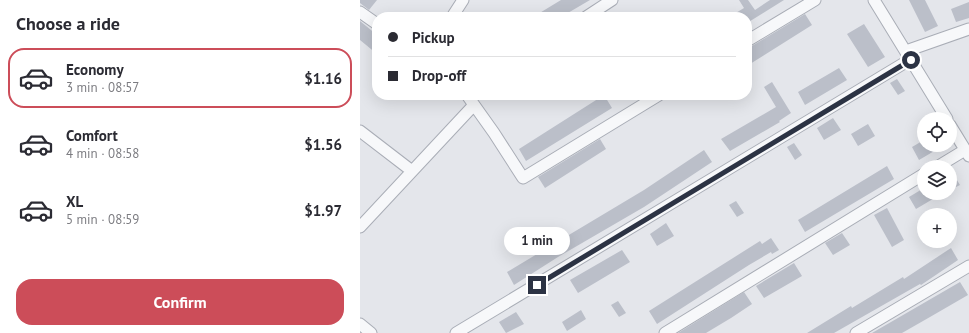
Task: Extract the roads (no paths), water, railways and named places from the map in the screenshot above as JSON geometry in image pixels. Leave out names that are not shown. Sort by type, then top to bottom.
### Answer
[{"type":"street","points":[[455,12],[463,0]]},
{"type":"street","points":[[594,12],[612,0]]},
{"type":"street","points":[[752,38],[815,0]]},
{"type":"street","points":[[874,0],[943,112]]},
{"type":"street","points":[[360,12],[372,20]]},
{"type":"street","points":[[456,333],[909,55],[969,29]]},
{"type":"street","points":[[470,100],[494,133],[522,178],[651,100]]},
{"type":"street","points":[[360,228],[473,106]]},
{"type":"street","points":[[360,131],[412,171]]},
{"type":"street","points":[[952,160],[967,153],[957,137]]},
{"type":"street","points":[[666,333],[917,178]]},
{"type":"street","points":[[856,333],[969,266]]},
{"type":"street","points":[[360,324],[371,333]]}]
